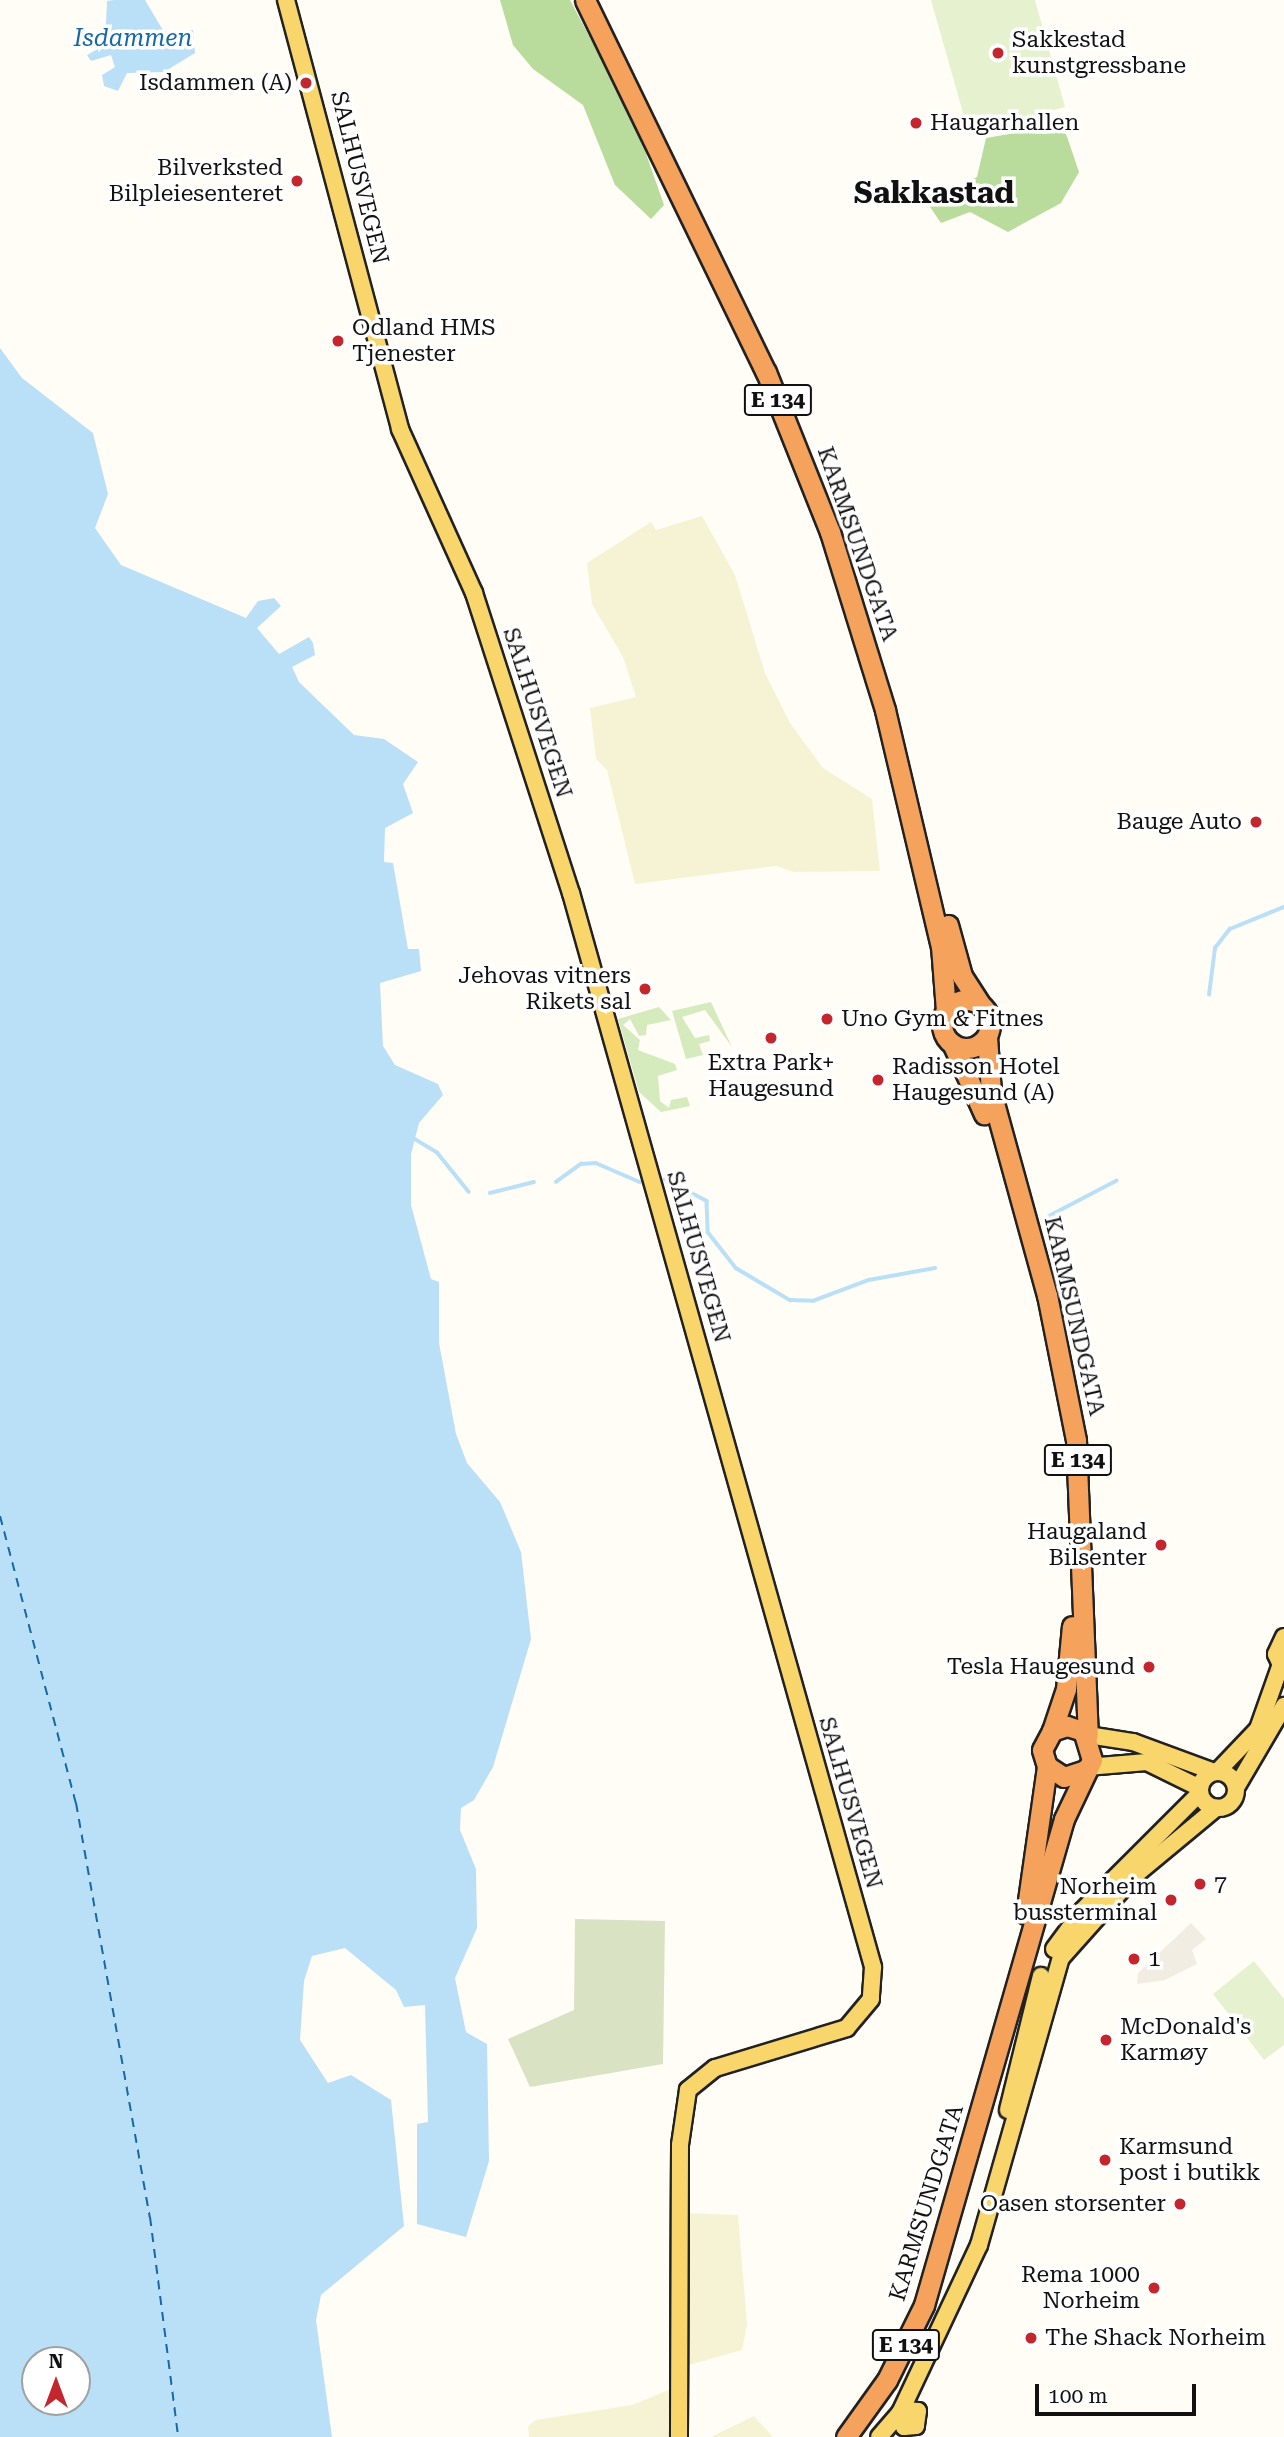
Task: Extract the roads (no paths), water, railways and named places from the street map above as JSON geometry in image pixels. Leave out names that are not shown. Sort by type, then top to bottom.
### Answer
[{"type":"highway","name":"KARMSUNDGATA","points":[[585,0],[687,207]]},
{"type":"highway","name":"KARMSUNDGATA","points":[[595,0],[811,479],[885,710],[962,976],[980,1004]]},
{"type":"highway","name":"KARMSUNDGATA","points":[[885,710],[941,947],[946,1011]]},
{"type":"highway","points":[[946,1011],[964,1000],[980,1004]]},
{"type":"highway","name":"E 134","points":[[980,1004],[990,1020],[987,1037]]},
{"type":"highway","name":"E 134","points":[[946,1011],[943,1030],[953,1045]]},
{"type":"highway","name":"KARMSUNDGATA","points":[[987,1037],[991,1093],[1047,1296],[1076,1440],[1088,1735]]},
{"type":"highway","points":[[953,1045],[970,1049],[987,1037]]},
{"type":"highway","name":"KARMSUNDGATA","points":[[953,1045],[974,1083],[1030,1261],[1068,1441],[1074,1610],[1066,1689],[1052,1731]]},
{"type":"highway","points":[[1052,1731],[1071,1726],[1088,1735]]},
{"type":"highway","name":"E 134","points":[[1047,1766],[1042,1750],[1052,1731]]},
{"type":"highway","name":"E 134","points":[[1085,1769],[1093,1755],[1088,1735]]},
{"type":"highway","name":"KARMSUNDGATA","points":[[997,2048],[1037,1861],[1047,1766]]},
{"type":"highway","points":[[1047,1766],[1064,1777],[1085,1769]]},
{"type":"highway","name":"KARMSUNDGATA","points":[[846,2437],[887,2380],[924,2305],[997,2048],[1085,1769]]},
{"type":"main road","name":"SALHUSVEGEN","points":[[286,0],[400,429],[478,603],[571,893],[873,1967],[871,1999],[848,2028],[715,2068],[688,2090],[680,2145],[679,2437]]},
{"type":"main road","points":[[1003,2160],[1012,2085],[1048,1959],[1082,1911],[1258,1729],[1282,1670],[1276,1649],[1284,1637]]},
{"type":"main road","points":[[904,2433],[907,2411],[918,2376],[972,2263],[1061,1958],[1134,1876],[1216,1808],[1231,1803],[1237,1786],[1284,1706]]},
{"type":"main road","points":[[1088,1735],[1133,1742],[1216,1771],[1237,1786]]},
{"type":"main road","points":[[1085,1769],[1147,1762],[1200,1791],[1216,1808]]},
{"type":"main road","points":[[879,2437],[907,2411]]},
{"type":"water","name":"Isdammen","points":[[145,0],[164,32],[193,30],[195,53],[164,72],[127,73],[118,91],[104,86],[102,75],[115,67],[111,55],[91,61],[87,55],[105,45],[107,1]]},
{"type":"water","points":[[0,348],[22,378],[93,433],[108,494],[95,528],[121,565],[246,618],[258,601],[274,598],[281,606],[257,628],[279,654],[309,637],[315,655],[292,667],[299,682],[354,735],[384,739],[418,762],[403,784],[413,813],[385,828],[384,862],[393,863],[408,949],[419,949],[421,971],[380,983],[383,1046],[395,1065],[438,1084],[443,1095],[419,1123],[411,1154],[411,1205],[431,1279],[439,1282],[439,1343],[456,1434],[467,1463],[500,1502],[521,1552],[531,1639],[493,1767],[474,1800],[461,1808],[460,1830],[476,1869],[477,1928],[455,1978],[466,2032],[487,2044],[489,2161],[466,2237],[417,2224],[417,2124],[428,2122],[425,2005],[404,2007],[396,1990],[345,1948],[312,1956],[304,1981],[300,2040],[328,2083],[351,2075],[391,2100],[404,2226],[321,2295],[316,2320],[332,2437],[0,2437]]},
{"type":"waterway","points":[[1209,995],[1215,948],[1230,929],[1284,907]]},
{"type":"waterway","points":[[415,1139],[437,1152],[469,1192]]},
{"type":"waterway","points":[[556,1182],[581,1164],[596,1163],[640,1182]]},
{"type":"waterway","points":[[665,1179],[707,1201],[708,1232],[736,1268],[790,1300],[813,1301],[869,1280],[935,1268]]},
{"type":"waterway","points":[[1049,1216],[1116,1181]]},
{"type":"waterway","points":[[490,1193],[534,1182]]},
{"type":"place","name":"Sakkestad kunstgressbane","points":[[998,53]]},
{"type":"place","name":"Isdammen (A)","points":[[306,83]]},
{"type":"place","name":"Haugarhallen","points":[[916,123]]},
{"type":"place","name":"Bilverksted Bilpleiesenteret","points":[[297,181]]},
{"type":"place","name":"Odland HMS Tjenester","points":[[338,341]]},
{"type":"place","name":"Bauge Auto","points":[[1256,822]]},
{"type":"place","name":"Jehovas vitners Rikets sal","points":[[645,989]]},
{"type":"place","name":"Uno Gym & Fitnes","points":[[827,1019]]},
{"type":"place","name":"Extra Park+ Haugesund","points":[[771,1038]]},
{"type":"place","name":"Radisson Hotel Haugesund (A)","points":[[878,1080]]},
{"type":"place","name":"Haugaland Bilsenter","points":[[1161,1545]]},
{"type":"place","name":"Tesla Haugesund","points":[[1149,1667]]},
{"type":"place","name":"7","points":[[1200,1884]]},
{"type":"place","name":"Norheim bussterminal","points":[[1171,1900]]},
{"type":"place","name":"1","points":[[1134,1959]]},
{"type":"place","name":"McDonald's Karmøy","points":[[1106,2040]]},
{"type":"place","name":"Karmsund post i butikk","points":[[1105,2160]]},
{"type":"place","name":"Oasen storsenter","points":[[1180,2204]]},
{"type":"place","name":"Rema 1000 Norheim","points":[[1154,2288]]},
{"type":"place","name":"The Shack Norheim","points":[[1031,2338]]},
{"type":"district","name":"Sakkastad","points":[[934,193]]}]
